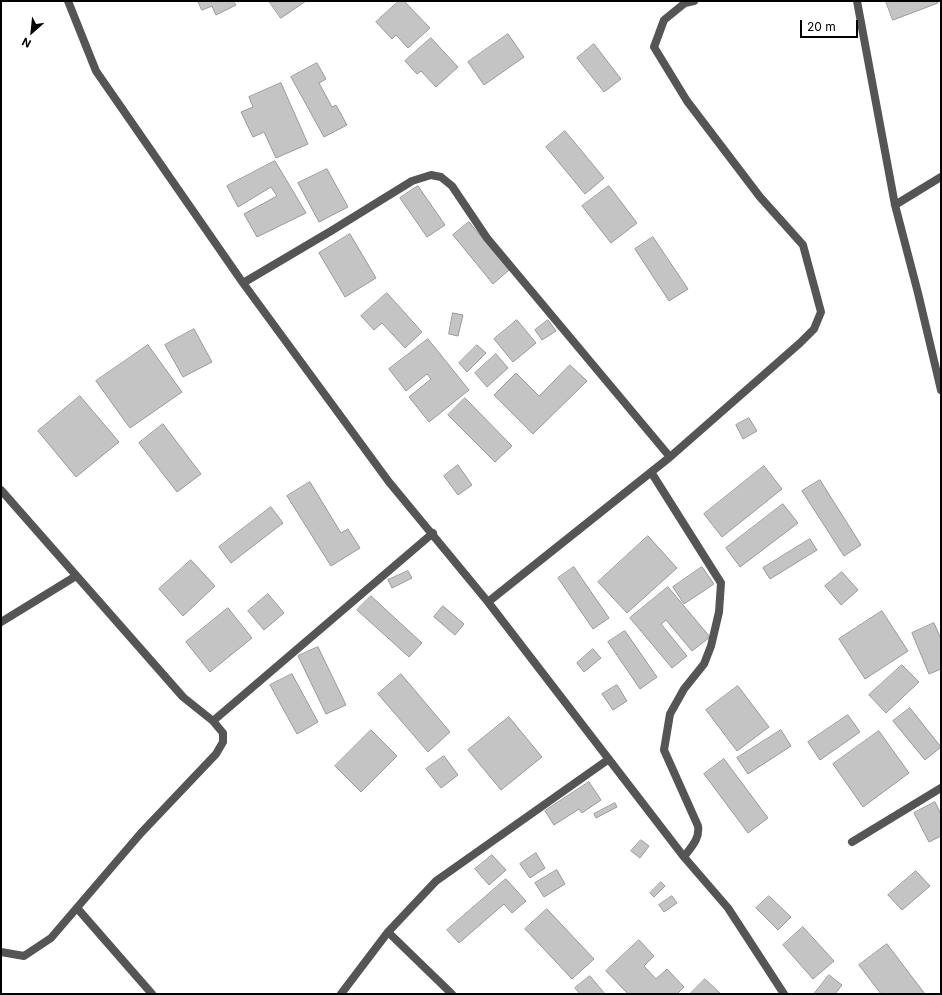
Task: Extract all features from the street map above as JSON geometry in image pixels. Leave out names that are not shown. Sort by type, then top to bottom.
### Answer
[{"type":"street","points":[[68,1],[96,70],[242,283],[390,482],[488,602],[684,857],[728,908],[784,994]]},
{"type":"street","points":[[488,602],[670,457],[800,343],[814,329],[821,312],[803,245],[760,196],[687,101],[654,47],[664,20],[685,3],[694,1]]},
{"type":"street","points":[[857,1],[895,205],[941,390]]},
{"type":"street","points":[[242,283],[331,232],[412,181],[431,174],[441,177],[452,186],[487,238],[670,457]]},
{"type":"street","points":[[895,205],[941,177]]},
{"type":"street","points":[[651,472],[722,583],[719,612],[711,646],[704,664],[684,689],[670,714],[664,750],[698,826],[699,833],[695,842],[684,857]]},
{"type":"street","points":[[1,490],[183,698],[213,721],[223,733],[223,742],[216,754],[140,833],[51,938],[24,956],[1,952]]},
{"type":"street","points":[[213,721],[433,533]]},
{"type":"street","points":[[1,622],[76,576]]},
{"type":"street","points":[[341,994],[388,932],[436,881],[609,759]]},
{"type":"street","points":[[852,842],[941,788]]},
{"type":"street","points":[[77,908],[152,994]]},
{"type":"street","points":[[388,932],[452,994]]},
{"type":"building","points":[[198,1],[233,1],[236,5],[216,15],[212,6],[202,10]]},
{"type":"building","points":[[269,1],[306,1],[281,18]]},
{"type":"building","points":[[399,1],[404,1],[430,28],[408,48],[396,35],[392,39],[376,22]]},
{"type":"building","points":[[886,1],[937,1],[938,3],[893,20]]},
{"type":"building","points":[[508,34],[524,57],[484,85],[468,62]]},
{"type":"building","points":[[431,38],[458,67],[436,87],[421,71],[417,74],[405,61]]},
{"type":"building","points":[[594,44],[621,79],[604,92],[577,58]]},
{"type":"building","points":[[317,63],[326,79],[319,83],[332,107],[336,105],[347,125],[324,137],[291,77]]},
{"type":"building","points":[[281,83],[308,144],[276,158],[264,132],[253,137],[241,112],[253,107],[249,97]]},
{"type":"building","points":[[565,131],[604,178],[585,194],[546,147]]},
{"type":"building","points":[[275,161],[306,213],[257,237],[244,214],[277,196],[271,187],[238,207],[227,186]]},
{"type":"building","points":[[327,169],[348,207],[319,222],[298,183]]},
{"type":"building","points":[[418,186],[445,225],[427,237],[400,198]]},
{"type":"building","points":[[609,186],[637,223],[611,243],[582,206]]},
{"type":"building","points":[[469,222],[509,270],[493,284],[453,235]]},
{"type":"building","points":[[350,234],[376,278],[345,297],[319,253]]},
{"type":"building","points":[[653,237],[688,289],[669,301],[635,249]]},
{"type":"building","points":[[387,293],[422,332],[405,348],[382,323],[374,330],[361,316]]},
{"type":"building","points":[[453,313],[463,315],[458,336],[449,334]]},
{"type":"building","points":[[517,320],[536,343],[513,362],[494,339]]},
{"type":"building","points":[[548,320],[556,331],[542,340],[535,330]]},
{"type":"building","points":[[194,329],[212,362],[183,377],[165,345]]},
{"type":"building","points":[[428,339],[469,390],[429,422],[409,397],[431,379],[427,374],[406,391],[389,369]]},
{"type":"building","points":[[148,345],[182,392],[130,428],[96,381]]},
{"type":"building","points":[[477,345],[486,353],[467,372],[459,363]]},
{"type":"building","points":[[496,354],[508,368],[487,387],[475,373]]},
{"type":"building","points":[[570,365],[587,381],[533,434],[494,395],[516,373],[539,396]]},
{"type":"building","points":[[80,396],[119,442],[76,477],[38,431]]},
{"type":"building","points":[[465,398],[512,446],[495,462],[448,415]]},
{"type":"building","points":[[749,418],[757,431],[743,439],[736,425]]},
{"type":"building","points":[[163,424],[201,474],[177,492],[139,443]]},
{"type":"building","points":[[458,465],[472,485],[458,495],[444,476]]},
{"type":"building","points":[[764,466],[782,489],[722,537],[704,514]]},
{"type":"building","points":[[820,480],[861,545],[844,556],[802,491]]},
{"type":"building","points":[[310,482],[341,533],[348,529],[360,548],[331,566],[287,496]]},
{"type":"building","points":[[783,504],[798,523],[740,567],[726,548]]},
{"type":"building","points":[[271,507],[283,523],[231,563],[219,547]]},
{"type":"building","points":[[648,536],[677,568],[627,613],[598,582]]},
{"type":"building","points":[[810,539],[817,550],[770,579],[763,568]]},
{"type":"building","points":[[191,560],[215,586],[183,616],[159,589]]},
{"type":"building","points":[[574,567],[609,618],[593,629],[558,578]]},
{"type":"building","points":[[702,567],[714,584],[684,604],[673,587]]},
{"type":"building","points":[[408,571],[412,578],[392,588],[388,580]]},
{"type":"building","points":[[842,572],[858,590],[841,605],[825,586]]},
{"type":"building","points":[[668,587],[710,637],[692,651],[666,620],[661,624],[687,656],[672,668],[630,618]]},
{"type":"building","points":[[268,594],[284,613],[264,630],[248,611]]},
{"type":"building","points":[[371,596],[422,643],[409,657],[357,610]]},
{"type":"building","points":[[443,606],[464,624],[455,635],[434,617]]},
{"type":"building","points":[[228,608],[252,638],[210,672],[186,642]]},
{"type":"building","points":[[882,611],[908,651],[865,679],[839,639]]},
{"type":"building","points":[[934,623],[941,639],[941,669],[929,674],[912,633]]},
{"type":"building","points":[[625,631],[657,677],[640,689],[608,642]]},
{"type":"building","points":[[318,647],[346,705],[326,714],[298,656]]},
{"type":"building","points":[[593,649],[601,658],[584,672],[577,663]]},
{"type":"building","points":[[902,665],[919,682],[886,713],[869,695]]},
{"type":"building","points":[[292,674],[318,722],[297,734],[270,685]]},
{"type":"building","points":[[401,674],[450,732],[428,752],[378,694]]},
{"type":"building","points":[[617,685],[627,701],[613,710],[602,694]]},
{"type":"building","points":[[738,686],[769,727],[737,751],[706,710]]},
{"type":"building","points":[[910,708],[941,747],[925,760],[893,721]]},
{"type":"building","points":[[848,715],[860,732],[820,760],[808,742]]},
{"type":"building","points":[[509,717],[542,757],[501,790],[468,750]]},
{"type":"building","points":[[371,730],[397,756],[361,792],[335,766]]},
{"type":"building","points":[[781,730],[791,746],[748,774],[737,758]]},
{"type":"building","points":[[879,731],[909,773],[863,807],[833,764]]},
{"type":"building","points":[[444,756],[458,775],[441,788],[426,769]]},
{"type":"building","points":[[724,759],[768,818],[748,833],[704,774]]},
{"type":"building","points":[[589,782],[601,800],[582,813],[579,809],[554,825],[545,811]]},
{"type":"building","points":[[935,802],[941,814],[941,836],[929,842],[914,813]]},
{"type":"building","points":[[615,803],[617,807],[596,818],[594,814]]},
{"type":"building","points":[[641,840],[649,846],[640,858],[631,851]]},
{"type":"building","points":[[536,853],[545,868],[530,878],[520,864]]},
{"type":"building","points":[[492,855],[506,870],[489,885],[475,869]]},
{"type":"building","points":[[557,870],[565,884],[544,897],[535,883]]},
{"type":"building","points":[[916,871],[930,886],[902,910],[888,895]]},
{"type":"building","points":[[506,879],[526,901],[512,913],[504,904],[459,943],[447,930]]},
{"type":"building","points":[[661,882],[665,886],[654,897],[650,893]]},
{"type":"building","points":[[672,896],[677,903],[664,912],[659,905]]},
{"type":"building","points":[[769,896],[791,917],[778,930],[756,908]]},
{"type":"building","points":[[547,909],[594,959],[572,979],[525,929]]},
{"type":"building","points":[[803,927],[834,961],[813,979],[783,945]]},
{"type":"building","points":[[639,940],[654,956],[644,966],[656,979],[667,969],[684,987],[677,994],[628,994],[606,971]]},
{"type":"building","points":[[887,944],[925,994],[881,994],[859,965]]},
{"type":"building","points":[[829,975],[842,985],[835,994],[815,993]]},
{"type":"building","points":[[590,976],[605,994],[580,994],[575,988]]},
{"type":"building","points":[[705,979],[721,994],[690,994]]}]
